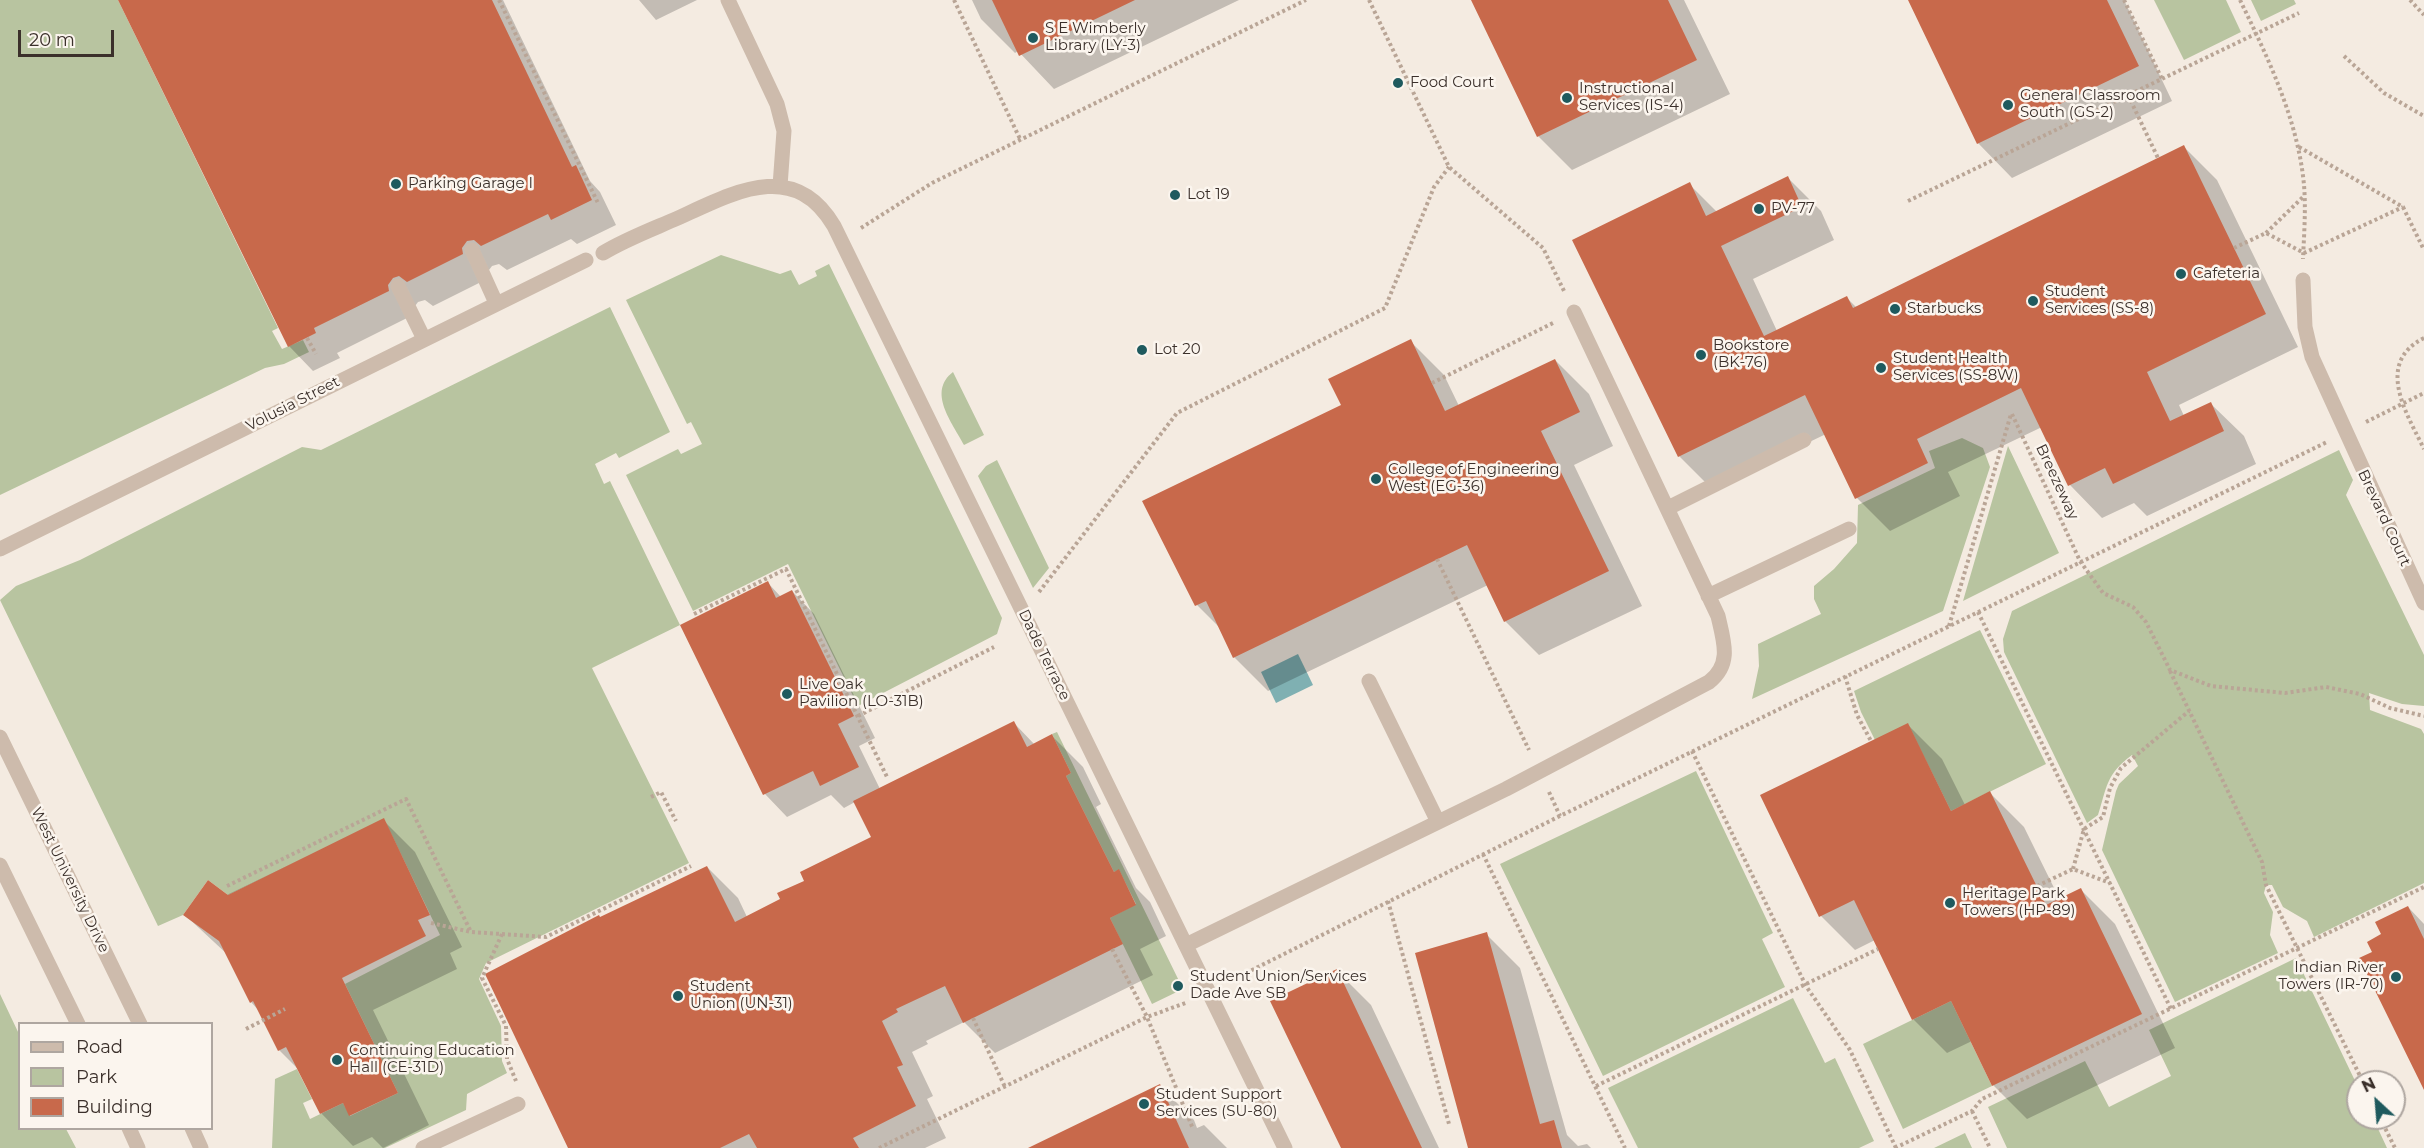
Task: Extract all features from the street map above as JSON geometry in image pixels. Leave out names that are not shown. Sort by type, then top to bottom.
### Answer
[{"type":"street","points":[[603,252],[731,195],[750,188],[780,186],[783,131],[777,104],[728,0]]},
{"type":"street","name":"Dade Terrace","points":[[780,186],[803,192],[818,202],[834,226],[1285,1148]]},
{"type":"street","points":[[472,250],[496,303]]},
{"type":"street","name":"Volusia Street","points":[[0,549],[496,303],[586,261]]},
{"type":"street","name":"Brevard Court","points":[[2303,280],[2304,327],[2312,357],[2344,433],[2424,603]]},
{"type":"street","points":[[398,286],[424,339]]},
{"type":"street","points":[[1186,945],[1539,772],[1720,674],[1724,665],[1723,635],[1708,596],[1574,312]]},
{"type":"street","points":[[1668,508],[1804,440]]},
{"type":"street","points":[[1708,596],[1849,529]]},
{"type":"street","points":[[1369,681],[1438,822]]},
{"type":"street","name":"West University Drive","points":[[0,737],[140,1022]]},
{"type":"street","points":[[0,865],[78,1022]]},
{"type":"street","points":[[423,1148],[518,1104]]},
{"type":"street","points":[[130,1130],[138,1148]]},
{"type":"street","points":[[193,1130],[201,1148]]},
{"type":"path","points":[[499,0],[598,203]]},
{"type":"path","points":[[954,0],[1021,141]]},
{"type":"path","points":[[857,230],[932,183],[1306,0]]},
{"type":"path","points":[[1369,0],[1449,167],[1543,248],[1574,312],[1432,383]]},
{"type":"path","points":[[2124,0],[2162,79]]},
{"type":"path","points":[[2240,0],[2257,35],[2288,112],[2298,147],[2304,196],[2303,280]]},
{"type":"path","points":[[2410,0],[2424,15]]},
{"type":"path","points":[[1908,201],[2299,13]]},
{"type":"path","points":[[2344,56],[2385,93],[2424,116]]},
{"type":"path","points":[[2128,95],[2158,158]]},
{"type":"path","points":[[2298,147],[2403,207],[2424,250]]},
{"type":"path","points":[[1037,595],[1177,413],[1385,308],[1434,187],[1449,167]]},
{"type":"path","points":[[2234,248],[2266,233],[2304,196]]},
{"type":"path","points":[[2304,253],[2403,207]]},
{"type":"path","points":[[2266,233],[2304,253]]},
{"type":"path","points":[[307,338],[316,354]]},
{"type":"path","points":[[2424,338],[2415,342],[2397,374],[2397,389],[2402,404],[2424,448]]},
{"type":"path","points":[[1225,984],[1560,816],[2424,393]]},
{"type":"path","name":"Breezeway","points":[[1949,626],[2012,414],[2080,561],[2103,593],[2133,608],[2146,622],[2262,862],[2266,885],[2357,1070]]},
{"type":"path","points":[[1437,559],[1560,816]]},
{"type":"path","points":[[694,614],[786,569],[887,777]]},
{"type":"path","points":[[1978,612],[2171,1009]]},
{"type":"path","points":[[858,716],[994,647]]},
{"type":"path","points":[[2170,670],[2211,686],[2285,693],[2326,687],[2360,694],[2390,708],[2424,716]]},
{"type":"path","points":[[1845,676],[1857,715],[1871,741]]},
{"type":"path","points":[[2073,869],[2084,829],[2103,817],[2113,780],[2121,768],[2189,711]]},
{"type":"path","points":[[1692,752],[1806,986],[1850,1050],[1896,1148],[1972,1111],[1982,1099],[2424,887]]},
{"type":"path","points":[[651,797],[661,792],[676,821]]},
{"type":"path","points":[[227,886],[406,799],[471,933]]},
{"type":"path","points":[[1483,854],[1625,1148]]},
{"type":"path","points":[[431,923],[471,933],[546,937],[691,866]]},
{"type":"path","points":[[2037,886],[2073,869],[2110,883]]},
{"type":"path","points":[[1388,901],[1449,1124]]},
{"type":"path","points":[[502,934],[482,978],[506,1026],[507,1059],[517,1083],[518,1104]]},
{"type":"path","points":[[1112,949],[1147,1017],[1193,1129]]},
{"type":"path","points":[[1596,1086],[1878,950]]},
{"type":"path","points":[[879,1148],[1147,1017],[1189,1002]]},
{"type":"path","points":[[246,1029],[285,1009]]},
{"type":"path","points":[[972,1018],[1005,1087]]},
{"type":"path","points":[[1972,1111],[1990,1148]]},
{"type":"path","points":[[2386,1130],[2395,1148]]},
{"type":"green space","points":[[0,0],[118,0],[278,328],[272,331],[282,349],[303,340],[309,352],[284,364],[265,368],[0,495]]},
{"type":"green space","points":[[2154,0],[2226,0],[2241,32],[2184,60]]},
{"type":"green space","points":[[2251,0],[2294,0],[2296,4],[2261,21]]},
{"type":"green space","points":[[721,255],[780,274],[791,270],[799,285],[817,276],[815,271],[829,264],[1002,618],[997,634],[858,706],[788,564],[693,611],[626,475],[678,449],[681,454],[702,444],[691,422],[687,424],[626,300]]},
{"type":"green space","points":[[610,307],[670,432],[619,458],[616,453],[595,464],[604,484],[610,481],[680,625],[592,668],[689,863],[486,963],[479,979],[501,1026],[502,1061],[507,1073],[467,1094],[466,1110],[385,1148],[272,1148],[275,1079],[297,1069],[312,1099],[303,1103],[310,1119],[343,1103],[350,1116],[398,1093],[345,984],[440,935],[384,819],[228,895],[208,880],[183,915],[158,926],[0,600],[16,586],[80,560],[302,447],[321,450]]},
{"type":"green space","points":[[953,372],[984,435],[964,445],[948,417],[942,398],[942,389]]},
{"type":"green space","points":[[1962,438],[1983,448],[1990,467],[1943,611],[1752,699],[1759,666],[1758,644],[1821,614],[1814,599],[1814,586],[1834,569],[1857,543],[1858,505],[1935,468],[1929,451]]},
{"type":"green space","points":[[2008,446],[2059,553],[1963,601]]},
{"type":"green space","points":[[2339,450],[2353,480],[2346,495],[2424,655],[2424,706],[2402,704],[2369,693],[2370,710],[2421,729],[2424,734],[2424,883],[2314,937],[2307,921],[2283,907],[2272,885],[2266,885],[2264,893],[2273,912],[2270,935],[2278,953],[2175,1002],[2102,850],[2119,784],[2138,766],[2132,755],[2117,768],[2106,789],[2098,815],[2087,823],[2004,652],[2003,639],[2012,611]]},
{"type":"green space","points":[[997,460],[1049,568],[1033,588],[978,476],[986,466]]},
{"type":"green space","points":[[1980,630],[2046,764],[1951,811],[1908,724],[1875,740],[1861,712],[1854,691]]},
{"type":"green space","points":[[1057,732],[1183,989],[1152,1004],[1110,918],[1136,904],[1119,870],[1114,872],[1066,776],[1071,773],[1052,734]]},
{"type":"green space","points":[[1696,771],[1773,933],[1762,939],[1785,987],[1603,1076],[1500,864]]},
{"type":"green space","points":[[2296,958],[2350,1070],[2346,1070],[2346,1130],[2379,1130],[2387,1148],[2007,1148],[1988,1107],[2085,1061],[2109,1107],[2171,1076],[2149,1030]]},
{"type":"green space","points":[[0,994],[18,1032],[18,1130],[67,1130],[76,1148],[0,1148]]},
{"type":"green space","points":[[1793,998],[1825,1063],[1835,1058],[1874,1141],[1859,1148],[1638,1148],[1608,1088]]},
{"type":"green space","points":[[1951,1001],[1992,1086],[1903,1129],[1863,1044]]},
{"type":"green space","points":[[1965,1133],[1972,1148],[1934,1148]]},
{"type":"water","points":[[1298,654],[1313,685],[1276,703],[1261,672]]},
{"type":"building","name":"Parking Garage I","points":[[118,0],[492,0],[572,167],[576,165],[592,200],[551,220],[548,214],[481,246],[474,240],[467,241],[462,248],[463,254],[407,282],[399,276],[393,278],[388,285],[389,291],[314,328],[316,333],[288,347]]},
{"type":"building","name":"S E Wimberly Library (LY-3)","points":[[992,0],[1135,0],[1019,56]]},
{"type":"building","name":"Instructional Services (IS-4)","points":[[1471,0],[1668,0],[1697,60],[1537,137]]},
{"type":"building","name":"General Classroom South (GS-2)","points":[[1908,0],[2107,0],[2139,66],[1977,144]]},
{"type":"building","points":[[2184,145],[2266,314],[2147,372],[2170,421],[2211,402],[2224,431],[2113,484],[2105,468],[2068,486],[2021,388],[1917,439],[1928,463],[1855,499],[1805,395],[1678,457],[1572,240],[1690,182],[1706,216],[1788,176],[1802,207],[1721,246],[1764,336],[1847,296],[1853,308]]},
{"type":"building","name":"College of Engineering West (EG-36)","points":[[1411,339],[1445,411],[1555,359],[1580,412],[1541,431],[1609,571],[1504,622],[1467,545],[1233,658],[1206,601],[1195,606],[1142,501],[1341,405],[1328,379]]},
{"type":"building","name":"Live Oak Pavilion (LO-31B)","points":[[768,581],[776,598],[792,590],[854,716],[838,724],[859,767],[820,786],[813,771],[763,795],[680,625]]},
{"type":"building","points":[[1014,721],[1027,747],[1052,734],[1071,773],[1066,776],[1114,872],[1119,869],[1136,905],[1110,918],[1123,944],[963,1023],[945,986],[896,1009],[898,1012],[882,1021],[903,1065],[897,1067],[916,1106],[853,1138],[859,1148],[757,1148],[749,1134],[720,1148],[568,1148],[485,974],[599,915],[600,917],[707,866],[735,922],[780,899],[777,893],[804,881],[800,872],[871,837],[853,801]]},
{"type":"building","name":"Heritage Park Towers (HP-89)","points":[[1908,723],[1951,811],[1990,791],[2046,905],[2081,888],[2142,1014],[1992,1086],[1951,1001],[1912,1020],[1854,900],[1819,917],[1760,795]]},
{"type":"building","points":[[384,818],[430,915],[418,920],[426,936],[342,978],[398,1093],[349,1116],[343,1103],[320,1114],[286,1047],[278,1051],[253,1001],[250,1003],[219,941],[183,915],[208,880],[228,895]]},
{"type":"building","name":"Indian River Towers (IR-70)","points":[[2408,906],[2424,939],[2424,1090],[2359,958],[2372,952],[2367,942],[2381,934],[2375,922]]},
{"type":"building","points":[[1487,932],[1540,1124],[1554,1120],[1562,1148],[1468,1148],[1415,953]]},
{"type":"building","points":[[1337,969],[1422,1148],[1341,1148],[1270,1001]]},
{"type":"building","name":"Student Support Services (SU-80)","points":[[1160,1084],[1189,1148],[1028,1148]]},
{"type":"place","name":"S E Wimberly Library (LY-3)","points":[[1033,38]]},
{"type":"place","name":"Food Court","points":[[1398,83]]},
{"type":"place","name":"Instructional Services (IS-4)","points":[[1567,98]]},
{"type":"place","name":"General Classroom South (GS-2)","points":[[2008,105]]},
{"type":"place","name":"Parking Garage I","points":[[396,184]]},
{"type":"place","name":"Lot 19","points":[[1175,195]]},
{"type":"place","name":"PV-77","points":[[1759,209]]},
{"type":"place","name":"Cafeteria","points":[[2181,274]]},
{"type":"place","name":"Student Services (SS-8)","points":[[2033,301]]},
{"type":"place","name":"Starbucks","points":[[1895,309]]},
{"type":"place","name":"Lot 20","points":[[1142,350]]},
{"type":"place","name":"Bookstore (BK-76)","points":[[1701,355]]},
{"type":"place","name":"Student Health Services (SS-8W)","points":[[1881,368]]},
{"type":"place","name":"College of Engineering West (EG-36)","points":[[1376,479]]},
{"type":"place","name":"Live Oak Pavilion (LO-31B)","points":[[787,694]]},
{"type":"place","name":"Heritage Park Towers (HP-89)","points":[[1950,903]]},
{"type":"place","name":"Indian River Towers (IR-70)","points":[[2396,977]]},
{"type":"place","name":"Student Union/Services Dade Ave SB","points":[[1178,986]]},
{"type":"place","name":"Student Union (UN-31)","points":[[678,996]]},
{"type":"place","name":"Continuing Education Hall (CE-31D)","points":[[337,1060]]},
{"type":"place","name":"Student Support Services (SU-80)","points":[[1144,1104]]}]
